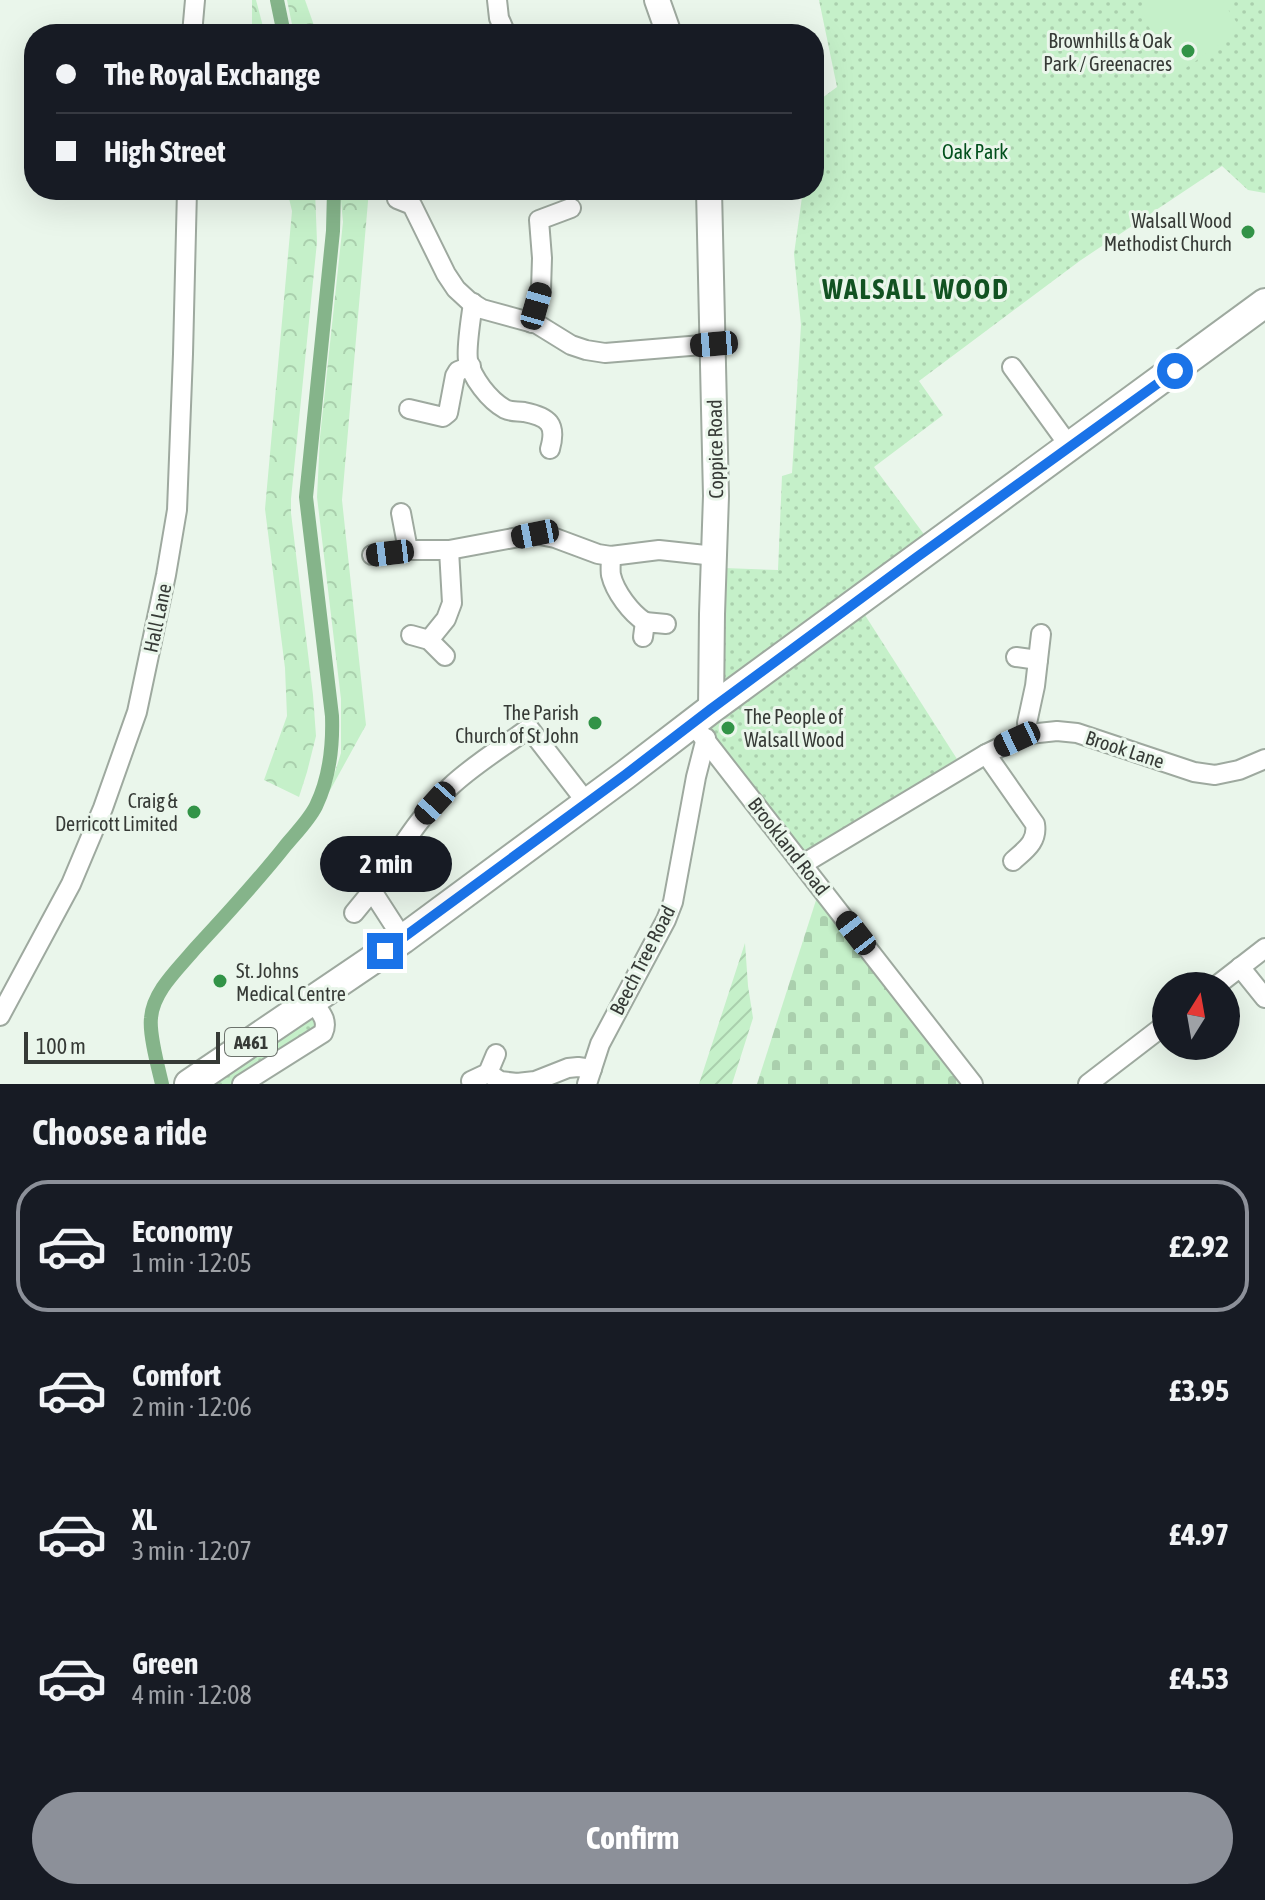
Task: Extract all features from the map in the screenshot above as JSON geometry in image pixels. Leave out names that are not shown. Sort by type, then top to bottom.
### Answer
[{"type":"highway","name":"A461","points":[[189,1084],[403,939],[587,803],[703,723],[1265,303]]},
{"type":"main road","points":[[657,0],[665,24]]},
{"type":"main road","name":"Coppice Road","points":[[703,723],[712,614],[716,481],[709,200]]},
{"type":"street","points":[[193,24],[195,0]]},
{"type":"street","points":[[497,0],[502,24]]},
{"type":"street","name":"Hall Lane","points":[[0,1016],[71,884],[103,808],[137,712],[177,510],[187,200]]},
{"type":"street","points":[[400,200],[412,205],[456,289],[482,309],[532,323],[571,345],[605,353],[714,344]]},
{"type":"street","points":[[532,323],[541,290],[539,220],[571,208]]},
{"type":"street","points":[[473,303],[468,358],[474,375],[489,395],[508,411],[540,416],[551,425],[554,434],[550,449]]},
{"type":"street","points":[[409,409],[443,417],[448,413],[455,376],[458,371],[471,366]]},
{"type":"street","points":[[1012,367],[1070,447]]},
{"type":"street","points":[[401,513],[408,550]]},
{"type":"street","points":[[372,555],[408,550],[449,550],[535,534],[611,556],[659,550],[715,556]]},
{"type":"street","points":[[445,656],[420,638],[446,619],[452,603],[449,550]]},
{"type":"street","points":[[611,556],[611,576],[644,629],[666,624]]},
{"type":"street","points":[[1029,734],[1027,723],[1041,634]]},
{"type":"street","points":[[1016,657],[1038,660]]},
{"type":"street","points":[[354,913],[421,819],[450,786],[531,721],[587,803]]},
{"type":"street","name":"Brookland Road","points":[[703,723],[803,864],[973,1084]]},
{"type":"street","name":"Beech Tree Road","points":[[590,1077],[600,1044],[673,902],[703,723]]},
{"type":"street","name":"Brook Lane","points":[[803,864],[986,754],[1029,734],[1057,731],[1077,733],[1194,772],[1215,775],[1239,770],[1265,759]]},
{"type":"street","points":[[986,754],[1035,824],[1037,834],[1033,842],[1013,861]]},
{"type":"street","points":[[372,891],[403,939]]},
{"type":"street","points":[[1234,972],[1265,948]]},
{"type":"street","points":[[1240,967],[1265,998]]},
{"type":"street","points":[[242,1084],[323,1033],[326,1025],[324,1018],[312,1001]]},
{"type":"street","points":[[1088,1084],[1152,1035]]},
{"type":"street","points":[[496,1054],[480,1077],[517,1083],[535,1081],[578,1067],[590,1077]]},
{"type":"green space","points":[[252,0],[256,0],[262,24],[252,24]]},
{"type":"green space","points":[[287,0],[305,0],[313,24],[292,24]]},
{"type":"green space","name":"Oak Park","points":[[819,0],[1265,0],[1265,193],[1248,190],[1222,166],[1081,260],[919,381],[943,415],[874,467],[926,537],[715,697],[724,568],[778,570],[782,476],[792,473],[801,325],[794,254],[802,200],[824,200],[824,97],[837,87]]},
{"type":"green space","name":"Brownhills & Oak Park / Greenacres","points":[[1152,0],[1222,0],[1241,29],[1180,72],[1137,10]]},
{"type":"green space","points":[[289,200],[315,200],[317,242],[291,499],[316,736],[299,797],[264,780],[287,716],[285,668],[265,509],[292,211]]},
{"type":"green space","points":[[341,200],[368,200],[342,500],[366,725],[328,794],[341,753],[341,699],[317,497],[320,437],[343,222]]},
{"type":"green space","points":[[863,612],[957,759],[803,852],[704,722]]},
{"type":"green space","points":[[818,894],[965,1084],[757,1084]]},
{"type":"green space","points":[[745,943],[753,1018],[732,1084],[699,1084]]},
{"type":"green space","points":[[312,1011],[319,1025],[237,1084],[209,1084]]},
{"type":"waterway","points":[[277,0],[282,24]]},
{"type":"waterway","points":[[162,1084],[151,1025],[156,999],[173,974],[310,816],[324,785],[329,762],[332,716],[306,497],[334,200]]},
{"type":"place","name":"Brownhills & Oak Park / Greenacres","points":[[1188,51]]},
{"type":"place","name":"Walsall Wood Methodist Church","points":[[1248,232]]},
{"type":"place","name":"The Parish Church of St John","points":[[595,723]]},
{"type":"place","name":"The People of Walsall Wood","points":[[728,728]]},
{"type":"place","name":"Craig & Derricott Limited","points":[[194,812]]},
{"type":"place","name":"St. Johns Medical Centre","points":[[220,981]]},
{"type":"district","name":"WALSALL WOOD","points":[[916,289]]},
{"type":"route","points":[[385,951],[917,557],[1175,371]]}]
